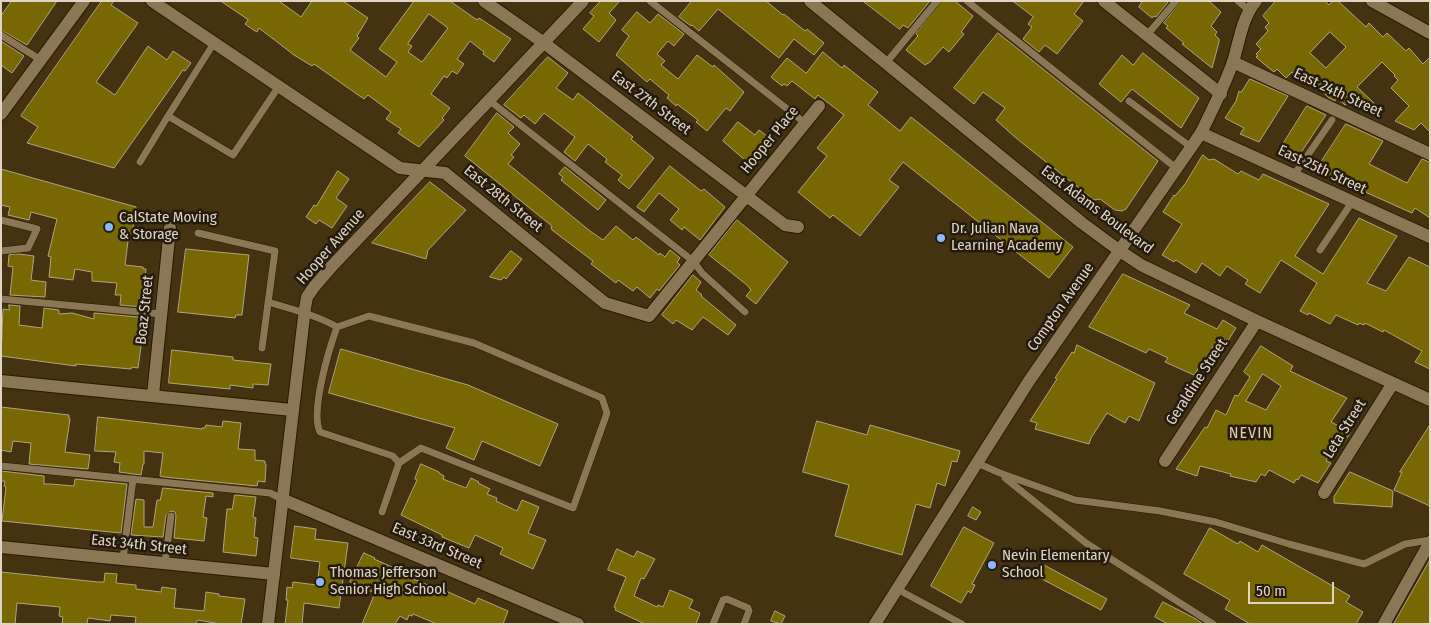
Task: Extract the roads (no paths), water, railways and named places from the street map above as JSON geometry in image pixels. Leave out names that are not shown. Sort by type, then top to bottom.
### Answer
[{"type":"street","points":[[1,114],[84,1]]},
{"type":"street","name":"East 28th Street","points":[[152,1],[400,168],[446,173],[605,303],[649,316],[746,195]]},
{"type":"street","name":"East 27th Street","points":[[484,1],[544,43],[785,225],[798,227]]},
{"type":"street","name":"Hooper Avenue","points":[[268,624],[292,410],[304,313],[308,297],[320,280],[583,1]]},
{"type":"street","points":[[1104,1],[1221,94]]},
{"type":"street","points":[[1372,1],[1430,34]]},
{"type":"street","name":"East Adams Boulevard","points":[[816,3],[886,63],[1082,223],[1140,265],[1430,400]]},
{"type":"street","name":"Compton Avenue","points":[[875,624],[1029,381],[1201,132],[1221,94],[1233,62],[1242,29],[1253,6]]},
{"type":"street","name":"East 24th Street","points":[[1233,62],[1430,154]]},
{"type":"street","name":"Hooper Place","points":[[746,195],[818,106]]},
{"type":"street","name":"East 25th Street","points":[[1201,132],[1430,237]]},
{"type":"street","name":"Boaz Street","points":[[153,395],[170,228]]},
{"type":"street","name":"Geraldine Street","points":[[1165,461],[1257,321]]},
{"type":"street","points":[[1,381],[292,410]]},
{"type":"street","name":"Leta Street","points":[[1324,493],[1393,383]]},
{"type":"street","name":"East 33rd Street","points":[[282,499],[578,624]]},
{"type":"street","points":[[1384,624],[1430,541]]},
{"type":"street","name":"East 34th Street","points":[[1,547],[274,574]]},
{"type":"lane","points":[[650,1],[805,123]]},
{"type":"lane","points":[[886,63],[937,1]]},
{"type":"lane","points":[[967,1],[1176,168]]},
{"type":"lane","points":[[1147,36],[1176,1]]},
{"type":"lane","points":[[1238,1],[1253,6]]},
{"type":"lane","points":[[1,35],[41,60]]},
{"type":"lane","points":[[140,162],[214,43]]},
{"type":"lane","points":[[168,116],[233,155],[279,86]]},
{"type":"lane","points":[[490,101],[693,262],[745,312]]},
{"type":"lane","points":[[1129,101],[1191,147]]},
{"type":"lane","points":[[1294,175],[1332,120]]},
{"type":"lane","points":[[1320,250],[1352,202]]},
{"type":"lane","points":[[1,220],[37,229],[28,248],[1,251]]},
{"type":"lane","points":[[198,233],[275,251],[262,348]]},
{"type":"lane","points":[[1,299],[161,314]]},
{"type":"lane","points":[[268,302],[304,313],[337,327],[369,316],[474,343],[602,398],[607,413],[573,508],[421,448],[399,463],[382,512]]},
{"type":"lane","points":[[337,327],[327,355],[317,410],[317,426],[320,432],[393,456],[399,463]]},
{"type":"lane","points":[[977,462],[1000,473],[1075,500],[1160,511],[1216,522],[1364,564],[1406,544],[1430,541]]},
{"type":"lane","points":[[1,466],[270,493],[282,499]]},
{"type":"lane","points":[[1000,473],[1086,543],[1213,624]]},
{"type":"lane","points":[[123,560],[133,479]]},
{"type":"lane","points":[[165,564],[171,516]]},
{"type":"lane","points":[[897,589],[962,624]]},
{"type":"lane","points":[[713,624],[726,599],[748,608],[749,611],[744,624]]},
{"type":"place","name":"CalState Moving & Storage","points":[[109,227]]},
{"type":"place","name":"Dr. Julian Nava Learning Academy","points":[[941,238]]},
{"type":"place","name":"Nevin Elementary School","points":[[992,565]]},
{"type":"place","name":"Thomas Jefferson Senior High School","points":[[320,582]]},
{"type":"district","name":"NEVIN","points":[[1251,434]]}]
